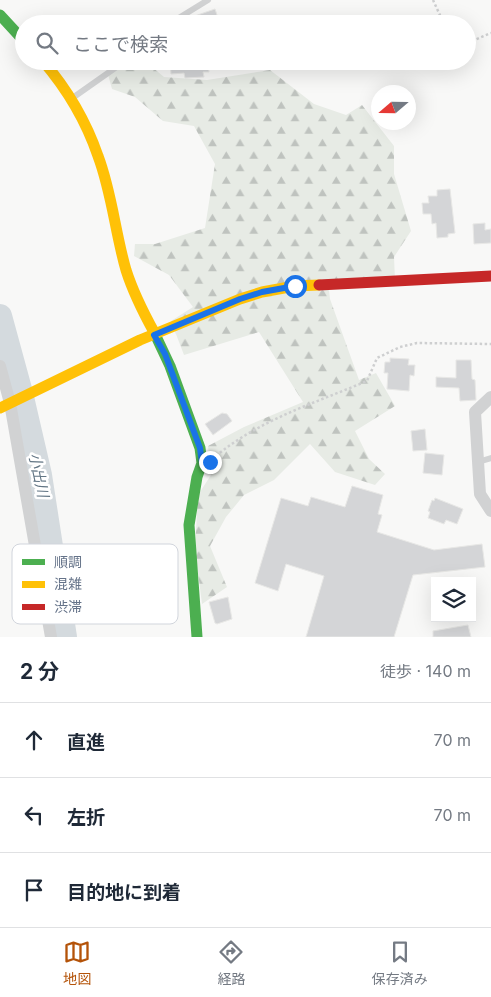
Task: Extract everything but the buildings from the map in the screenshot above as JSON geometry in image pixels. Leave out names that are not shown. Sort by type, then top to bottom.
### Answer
[{"type":"street","points":[[0,15],[15,31]]},
{"type":"street","points":[[49,70],[70,99],[91,137],[103,168],[131,286],[168,364],[200,448],[202,463],[197,477],[189,525],[197,637]]},
{"type":"street","points":[[8,404],[154,335],[240,299],[262,292],[295,286],[491,276],[491,287]]},
{"type":"street","points":[[0,366],[34,544]]},
{"type":"street","points":[[491,398],[475,412],[480,494],[491,511]]},
{"type":"street","points":[[49,624],[51,637]]},
{"type":"lane","points":[[184,15],[208,0]]},
{"type":"lane","points":[[70,99],[112,70]]},
{"type":"lane","points":[[478,462],[491,458]]},
{"type":"path","points":[[432,0],[440,15]]},
{"type":"path","points":[[476,39],[491,33]]},
{"type":"path","points":[[202,463],[210,462],[234,442],[257,428],[366,381],[377,358],[400,347],[417,343],[491,344]]},
{"type":"green space","points":[[107,70],[156,70],[164,77],[207,80],[270,70],[314,104],[346,115],[362,105],[371,117],[371,130],[382,130],[394,146],[394,174],[411,231],[394,257],[395,280],[328,282],[330,299],[359,380],[376,373],[395,406],[355,431],[369,459],[385,474],[375,485],[335,472],[310,444],[274,480],[244,495],[226,517],[210,546],[227,587],[202,604],[195,549],[198,495],[211,475],[208,446],[244,427],[303,402],[259,332],[184,355],[171,321],[193,307],[169,275],[134,256],[135,244],[155,244],[205,228],[215,164],[194,126],[163,121],[135,97],[112,89]]},
{"type":"waterway","name":"小出川","points":[[0,316],[21,393],[40,475],[51,544]]},
{"type":"waterway","name":"小出川","points":[[63,624],[65,637]]},
{"type":"traffic: fast","points":[[0,15],[15,31]]},
{"type":"traffic: fast","points":[[154,332],[170,366],[200,448],[202,463],[197,477],[189,525],[197,637]]},
{"type":"traffic: slow","points":[[50,70],[75,106],[88,130],[107,184],[126,270],[138,302],[154,332]]},
{"type":"traffic: slow","points":[[0,408],[140,340],[240,299],[262,292],[295,286],[319,285]]},
{"type":"traffic: jam","points":[[319,285],[491,276]]},
{"type":"route","points":[[210,462],[202,463],[200,448],[165,354],[154,335],[240,299],[262,292],[295,286]]}]
